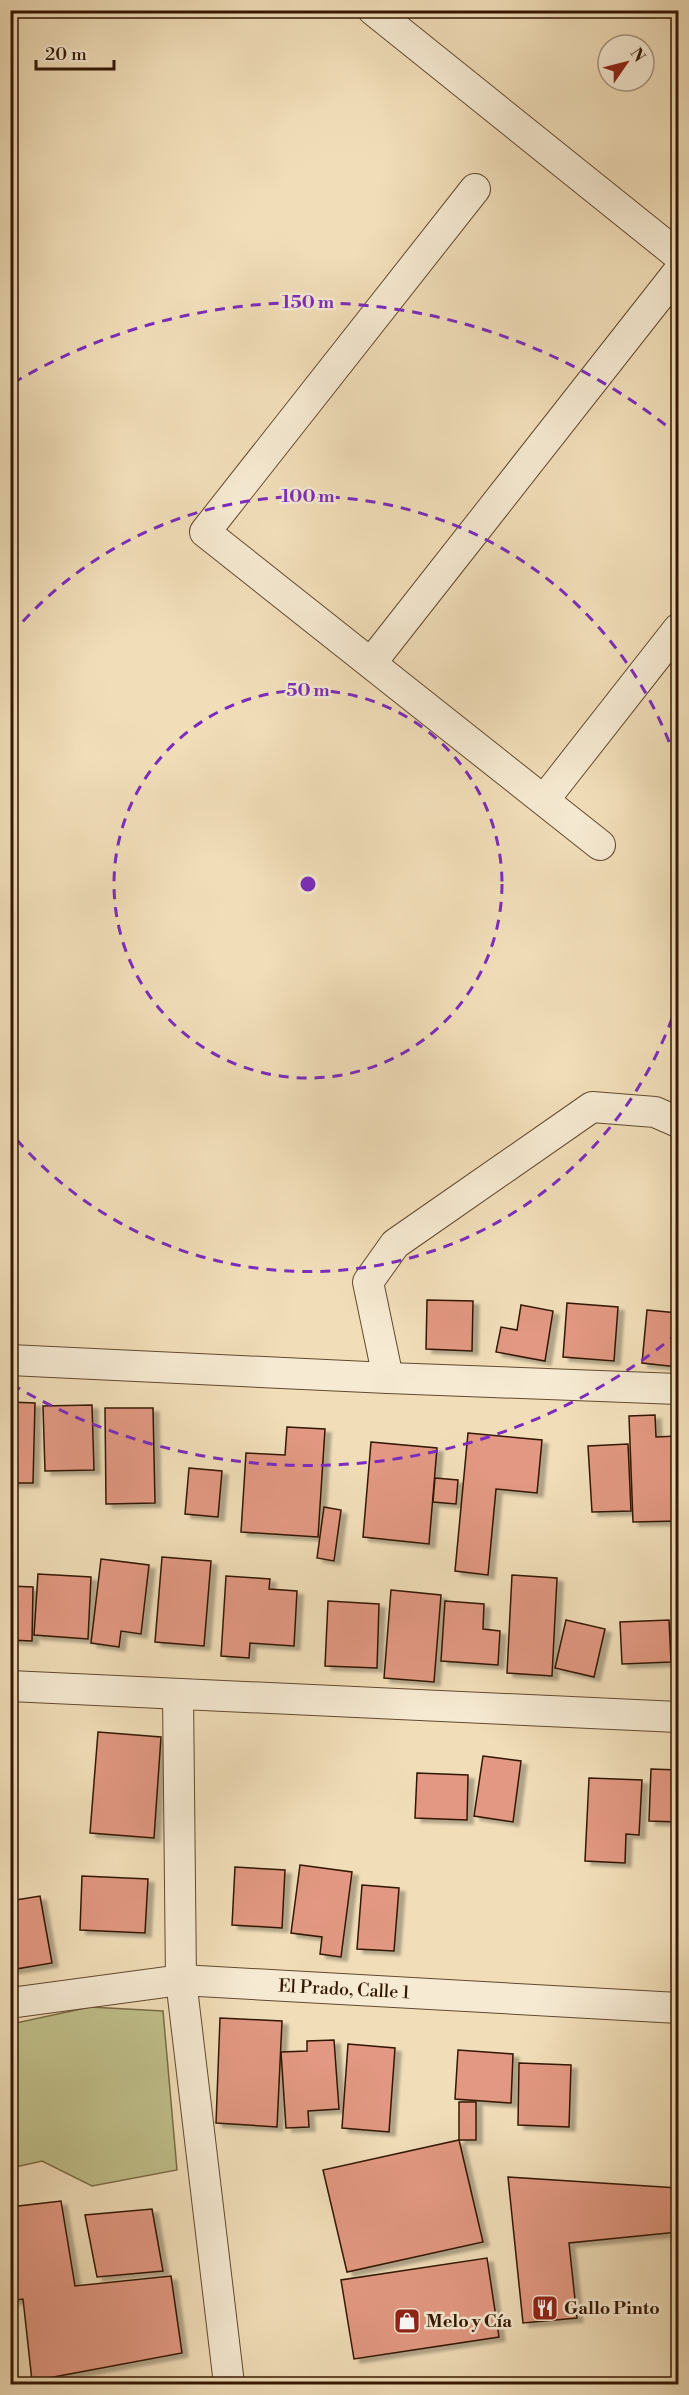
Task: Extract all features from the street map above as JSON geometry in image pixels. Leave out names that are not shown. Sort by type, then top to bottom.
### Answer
[{"type":"street","points":[[373,10],[678,255]]},
{"type":"street","points":[[475,189],[205,532],[600,844]]},
{"type":"street","points":[[370,663],[678,272]]},
{"type":"street","points":[[544,800],[678,629]]},
{"type":"street","points":[[388,1378],[368,1282],[395,1245],[591,1107],[655,1112],[676,1117]]},
{"type":"street","points":[[10,1360],[678,1389]]},
{"type":"street","points":[[10,1686],[678,1717]]},
{"type":"street","points":[[178,1694],[181,1980],[229,2385]]},
{"type":"street","name":"El Prado, Calle 1","points":[[10,2003],[181,1980],[678,2008]]},
{"type":"green space","points":[[90,2007],[163,2011],[177,2170],[92,2186],[42,2161],[11,2168],[11,2024]]},
{"type":"building","points":[[427,1300],[473,1301],[472,1351],[426,1349]]},
{"type":"building","points":[[567,1303],[618,1307],[614,1361],[563,1357]]},
{"type":"building","points":[[521,1305],[553,1311],[545,1361],[496,1352],[501,1327],[517,1330]]},
{"type":"building","points":[[647,1310],[678,1313],[678,1367],[642,1363]]},
{"type":"building","points":[[10,1402],[35,1403],[33,1483],[10,1483]]},
{"type":"building","points":[[92,1405],[94,1470],[45,1471],[43,1406]]},
{"type":"building","points":[[105,1408],[153,1408],[155,1503],[106,1504]]},
{"type":"building","points":[[655,1415],[656,1437],[677,1436],[678,1521],[633,1522],[629,1416]]},
{"type":"building","points":[[287,1427],[325,1429],[318,1537],[241,1532],[246,1453],[285,1455]]},
{"type":"building","points":[[468,1433],[542,1440],[537,1493],[496,1489],[488,1575],[455,1571]]},
{"type":"building","points":[[371,1442],[437,1448],[429,1544],[363,1537]]},
{"type":"building","points":[[628,1444],[631,1511],[592,1512],[588,1446]]},
{"type":"building","points":[[189,1468],[222,1471],[218,1517],[185,1514]]},
{"type":"building","points":[[435,1478],[458,1480],[456,1504],[433,1502]]},
{"type":"building","points":[[324,1507],[341,1510],[334,1561],[317,1558]]},
{"type":"building","points":[[162,1557],[211,1561],[204,1646],[155,1642]]},
{"type":"building","points":[[101,1559],[149,1565],[141,1634],[121,1631],[119,1647],[91,1643]]},
{"type":"building","points":[[38,1574],[91,1577],[88,1639],[34,1635]]},
{"type":"building","points":[[512,1575],[557,1578],[552,1676],[507,1673]]},
{"type":"building","points":[[226,1576],[270,1579],[269,1589],[297,1591],[294,1646],[250,1643],[249,1658],[221,1656]]},
{"type":"building","points":[[10,1586],[33,1587],[32,1641],[10,1640]]},
{"type":"building","points":[[391,1590],[441,1595],[434,1682],[384,1678]]},
{"type":"building","points":[[328,1601],[379,1604],[377,1668],[325,1666]]},
{"type":"building","points":[[445,1601],[484,1604],[483,1629],[500,1631],[498,1665],[441,1661]]},
{"type":"building","points":[[566,1620],[605,1629],[594,1677],[555,1668]]},
{"type":"building","points":[[669,1620],[671,1662],[622,1664],[620,1622]]},
{"type":"building","points":[[98,1732],[161,1737],[154,1838],[90,1833]]},
{"type":"building","points":[[483,1756],[521,1761],[513,1822],[474,1816]]},
{"type":"building","points":[[651,1769],[678,1770],[678,1822],[649,1821]]},
{"type":"building","points":[[417,1773],[468,1775],[467,1820],[415,1818]]},
{"type":"building","points":[[589,1778],[642,1780],[639,1835],[626,1834],[625,1863],[585,1861]]},
{"type":"building","points":[[300,1865],[352,1872],[341,1957],[320,1954],[322,1937],[291,1933]]},
{"type":"building","points":[[235,1867],[285,1870],[282,1928],[232,1925]]},
{"type":"building","points":[[82,1876],[148,1879],[145,1933],[80,1930]]},
{"type":"building","points":[[362,1885],[399,1888],[394,1951],[357,1949]]},
{"type":"building","points":[[40,1896],[52,1963],[10,1970],[10,1901]]},
{"type":"building","points":[[220,2018],[282,2021],[277,2127],[216,2123]]},
{"type":"building","points":[[334,2040],[339,2109],[308,2111],[309,2127],[286,2128],[281,2052],[307,2051],[307,2041]]},
{"type":"building","points":[[348,2044],[395,2048],[389,2132],[342,2128]]},
{"type":"building","points":[[458,2050],[513,2054],[511,2103],[455,2099]]},
{"type":"building","points":[[519,2063],[571,2065],[569,2127],[518,2125]]},
{"type":"building","points":[[459,2102],[476,2102],[476,2140],[459,2140]]},
{"type":"building","points":[[459,2140],[483,2242],[347,2272],[323,2170]]},
{"type":"building","points":[[508,2177],[678,2188],[678,2232],[569,2243],[577,2318],[523,2323]]},
{"type":"building","points":[[61,2201],[75,2286],[171,2276],[182,2353],[32,2381],[23,2299],[10,2301],[10,2207]]},
{"type":"building","points":[[152,2209],[163,2271],[97,2277],[85,2215]]},
{"type":"building","points":[[487,2258],[499,2337],[354,2359],[341,2280]]},
{"type":"place","name":"Gallo Pinto","points":[[545,2308]]},
{"type":"place","name":"Melo y Cía","points":[[407,2321]]}]
